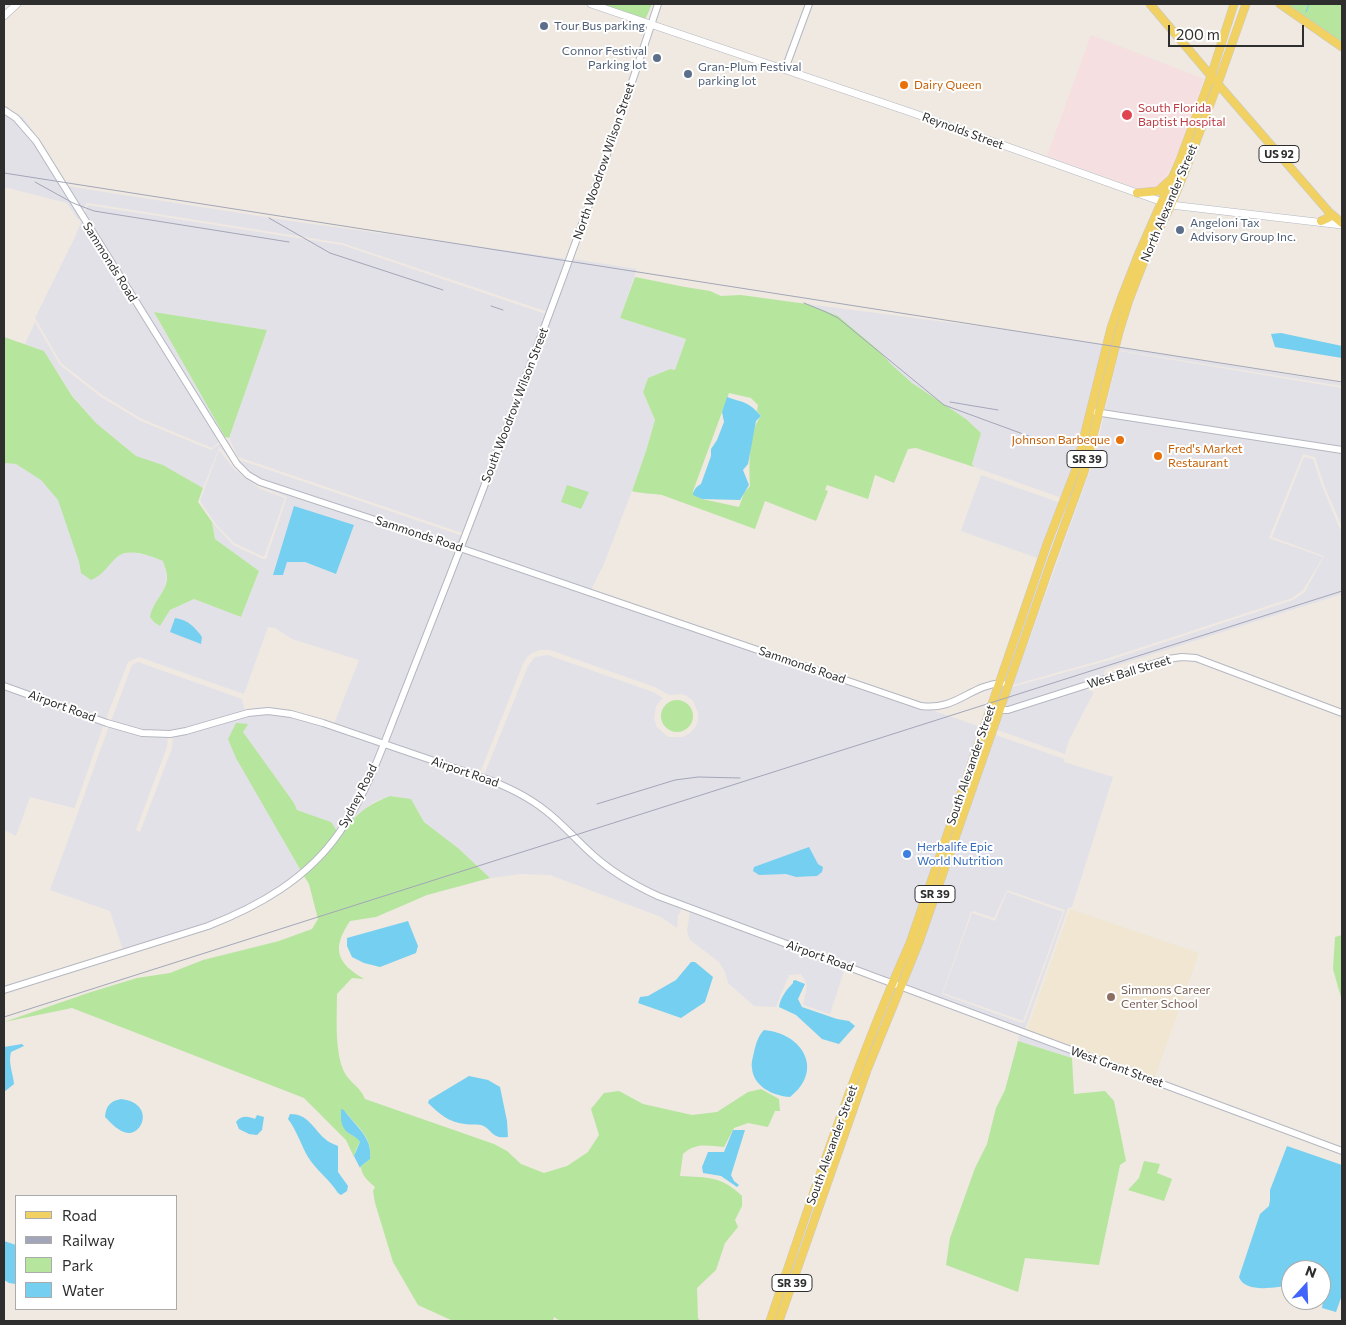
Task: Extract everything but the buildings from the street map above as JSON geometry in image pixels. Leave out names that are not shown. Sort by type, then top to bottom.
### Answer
[{"type":"main road","points":[[4,16],[17,4]]},
{"type":"main road","name":"Reynolds Street","points":[[591,4],[784,69],[1171,205],[1342,224]]},
{"type":"main road","points":[[1150,4],[1218,83]]},
{"type":"main road","name":"North Alexander Street","points":[[1107,346],[1129,275],[1174,174],[1211,76],[1234,4]]},
{"type":"main road","name":"North Alexander Street","points":[[1116,347],[1139,273],[1171,205],[1246,4]]},
{"type":"main road","points":[[1280,4],[1342,47]]},
{"type":"main road","name":"US 92","points":[[1218,83],[1329,212],[1342,224]]},
{"type":"main road","points":[[1137,193],[1158,191],[1166,185],[1174,174]]},
{"type":"main road","points":[[1321,222],[1328,218],[1329,212]]},
{"type":"main road","name":"South Alexander Street","points":[[779,1321],[910,943],[922,920],[1084,472],[1107,346]]},
{"type":"main road","name":"South Alexander Street","points":[[965,797],[999,683],[1076,469],[1116,347]]},
{"type":"main road","name":"South Alexander Street","points":[[770,1321],[834,1140],[896,984]]},
{"type":"main road","points":[[834,1140],[842,1142]]},
{"type":"street","name":"North Woodrow Wilson Street","points":[[570,261],[658,4]]},
{"type":"street","points":[[784,69],[809,4]]},
{"type":"street","name":"Sammonds Road","points":[[4,110],[16,118],[36,141],[237,464],[248,475],[260,482],[460,548],[921,706],[940,707],[982,688],[999,683],[1008,684]]},
{"type":"street","name":"South Woodrow Wilson Street","points":[[460,548],[570,261]]},
{"type":"street","points":[[1095,412],[1342,450]]},
{"type":"street","name":"Sydney Road","points":[[4,990],[209,926],[242,912],[282,889],[308,869],[339,834],[353,812],[384,744],[460,548]]},
{"type":"street","name":"West Ball Street","points":[[999,710],[1008,710],[1182,656],[1196,658],[1342,713]]},
{"type":"street","name":"Airport Road","points":[[4,686],[142,733],[170,734],[248,713],[268,711],[291,714],[323,723],[481,776],[505,786],[546,811],[593,855],[618,875],[636,886],[680,905],[896,984]]},
{"type":"street","name":"West Grant Street","points":[[896,984],[1342,1151]]},
{"type":"shaded area","name":"South Florida Baptist Hospital","points":[[1091,35],[1204,79],[1179,151],[1163,183],[1157,188],[1148,190],[1136,188],[1047,156]]},
{"type":"shaded area","points":[[4,113],[15,120],[34,143],[80,218],[79,221],[67,203],[4,187]]},
{"type":"shaded area","points":[[15,114],[23,117],[34,133],[61,178],[38,140]]},
{"type":"shaded area","points":[[64,183],[66,186],[298,222],[568,259],[548,312],[342,243],[88,203],[82,213]]},
{"type":"shaded area","points":[[88,205],[342,245],[546,314],[462,533],[238,457],[229,438],[267,330],[154,312],[225,437],[212,448],[142,419],[102,395],[61,363],[35,318],[75,237]]},
{"type":"shaded area","points":[[573,259],[637,269],[620,318],[686,339],[675,370],[670,369],[648,378],[643,392],[655,420],[632,491],[603,566],[591,590],[464,546]]},
{"type":"shaded area","points":[[807,304],[1015,331],[1104,345],[1073,468],[1062,498],[974,467],[972,464],[981,433],[966,419],[912,383],[877,349],[838,317]]},
{"type":"shaded area","points":[[35,322],[60,365],[101,397],[141,421],[211,450],[221,443],[238,469],[219,448],[203,488],[163,465],[136,456],[96,423],[72,395],[44,351],[25,344]]},
{"type":"shaded area","points":[[1118,347],[1342,383],[1342,386],[1117,350]]},
{"type":"shaded area","points":[[1119,351],[1342,388],[1342,527],[1324,485],[1315,457],[1303,454],[1269,538],[1323,557],[1303,590],[1292,598],[1109,658],[1013,685],[1093,462]]},
{"type":"shaded area","points":[[1102,416],[1091,461],[1011,684],[1012,687],[1110,660],[1293,600],[1305,592],[1324,556],[1272,537],[1304,457],[1313,459],[1322,486],[1342,531],[1342,594],[1106,669],[1101,678],[1008,707],[1002,707]]},
{"type":"shaded area","points":[[225,440],[228,440],[237,458]]},
{"type":"shaded area","points":[[219,450],[235,470],[260,489],[285,498],[264,557],[234,543],[215,523],[200,501]]},
{"type":"shaded area","points":[[237,459],[463,536],[459,545],[261,480],[249,473]]},
{"type":"shaded area","points":[[4,463],[16,464],[42,480],[59,500],[81,573],[119,555],[130,552],[152,556],[163,561],[167,576],[164,589],[150,616],[160,626],[170,610],[194,599],[241,617],[259,571],[215,539],[212,522],[233,545],[266,559],[287,497],[261,487],[255,482],[457,550],[383,741],[334,724],[359,660],[292,639],[275,628],[268,627],[244,694],[139,657],[128,662],[106,719],[4,683]],"holes":[[[354,525],[336,574],[305,562],[286,562]]]},
{"type":"shaded area","points":[[981,475],[1061,503],[1040,559],[961,531]]},
{"type":"shaded area","points":[[462,551],[920,708],[981,727],[908,942],[891,980],[659,894],[619,873],[547,809],[528,795],[506,783],[484,775],[528,666],[535,657],[548,655],[653,692],[663,698],[656,706],[654,719],[657,727],[668,737],[683,737],[695,728],[698,721],[698,713],[693,701],[687,696],[681,694],[669,695],[655,687],[550,650],[540,650],[527,657],[523,664],[480,773],[387,742]],"holes":[[[813,856],[818,864],[823,867],[817,876],[796,877],[786,874]]]},
{"type":"shaded area","points":[[138,662],[242,699],[245,711],[170,732],[142,730],[111,721],[132,665]]},
{"type":"shaded area","points":[[4,688],[104,724],[74,810],[74,808],[30,797],[16,836],[4,830]]},
{"type":"shaded area","points":[[1084,689],[1094,692],[1069,740],[1065,754],[995,729],[1000,713]]},
{"type":"shaded area","points":[[248,715],[290,716],[381,745],[351,811],[337,831],[331,822],[297,810],[294,803],[236,723],[283,840],[301,871],[258,901],[207,924],[123,950],[110,911],[50,890],[109,726],[168,737],[167,747],[136,830],[140,832],[172,748],[173,736]]},
{"type":"shaded area","points":[[993,734],[1064,759],[1064,762],[1113,777],[1072,907],[1068,908],[1025,1030],[903,984]],"holes":[[[1007,890],[1065,910],[1025,1021],[1022,1023],[942,994],[971,912],[994,918]]]},
{"type":"shaded area","points":[[385,747],[504,788],[526,800],[545,813],[592,857],[617,877],[635,888],[682,908],[678,916],[677,928],[661,917],[550,875],[521,874],[490,878],[458,848],[424,822],[411,799],[390,796],[374,802],[350,821]]},
{"type":"shaded area","points":[[1007,892],[1063,912],[1023,1021],[943,993],[972,913],[995,921]]},
{"type":"shaded area","name":"Simmons Career Center School","points":[[1070,909],[1199,953],[1154,1080],[1026,1033]]},
{"type":"shaded area","points":[[690,911],[845,968],[830,1014],[803,1005],[807,985],[801,974],[789,975],[776,1007],[754,1006],[728,983],[725,972],[719,962],[690,940],[687,931]]},
{"type":"shaded area","points":[[1020,1033],[1075,1054],[1072,1058],[1018,1041]]},
{"type":"green space","points":[[599,4],[652,4],[645,20]]},
{"type":"green space","points":[[1285,4],[1342,4],[1342,43]]},
{"type":"green space","points":[[635,277],[710,291],[721,296],[741,295],[807,304],[838,316],[877,349],[912,383],[966,419],[981,433],[972,464],[974,467],[916,448],[908,449],[894,483],[875,475],[868,499],[827,485],[825,490],[828,491],[816,521],[765,501],[755,529],[662,495],[632,491],[655,420],[643,392],[648,378],[670,369],[675,370],[686,339],[620,318]],"holes":[[[729,393],[751,398],[758,405],[757,411],[761,416],[752,440],[750,486],[744,493],[739,507],[702,499],[693,491]]]},
{"type":"green space","points":[[154,312],[267,330],[229,438],[225,437]]},
{"type":"green space","points":[[4,337],[44,351],[72,396],[96,423],[136,456],[163,465],[203,488],[198,502],[212,522],[215,539],[259,571],[241,617],[194,599],[170,610],[160,626],[150,617],[165,587],[167,573],[163,561],[146,555],[122,554],[91,580],[81,573],[58,500],[41,480],[16,464],[4,463]]},
{"type":"green space","points":[[567,485],[589,492],[581,509],[561,502]]},
{"type":"green space","points":[[677,700],[683,701],[688,705],[692,710],[692,722],[688,727],[683,731],[677,732],[671,731],[666,727],[662,722],[661,716],[662,710],[666,705],[671,701]]},
{"type":"green space","points":[[236,723],[248,724],[243,732],[294,803],[297,810],[331,822],[337,831],[320,853],[301,871],[236,758],[228,739]]},
{"type":"green space","points":[[390,796],[411,799],[424,822],[458,848],[490,878],[427,895],[376,917],[350,921],[344,931],[340,940],[340,954],[348,967],[364,979],[352,978],[337,994],[338,1047],[342,1067],[346,1075],[365,1099],[494,1144],[507,1151],[521,1164],[544,1173],[567,1166],[588,1152],[599,1135],[591,1109],[604,1093],[619,1091],[643,1104],[692,1115],[717,1112],[748,1092],[761,1089],[779,1099],[780,1111],[775,1111],[768,1127],[748,1123],[734,1128],[724,1147],[697,1146],[683,1154],[680,1176],[720,1181],[742,1196],[742,1206],[735,1220],[738,1227],[725,1243],[716,1270],[697,1288],[698,1318],[700,1321],[560,1321],[554,1317],[553,1321],[453,1321],[418,1305],[393,1262],[375,1203],[373,1191],[375,1187],[365,1178],[361,1169],[361,1166],[370,1159],[369,1144],[363,1132],[344,1110],[348,1133],[356,1137],[360,1142],[354,1157],[346,1140],[304,1098],[72,1008],[4,1022],[137,978],[170,973],[203,960],[279,941],[312,929],[318,919],[309,884],[304,876],[324,856],[345,828],[359,814],[377,801]]},
{"type":"green space","points":[[1342,935],[1342,1001],[1333,969],[1335,937]]},
{"type":"green space","points":[[1018,1041],[1072,1058],[1074,1094],[1105,1091],[1114,1101],[1126,1161],[1120,1165],[1099,1265],[1025,1258],[1018,1292],[946,1265],[950,1238],[975,1168],[987,1144],[996,1108],[1005,1090]]},
{"type":"green space","points":[[1144,1161],[1160,1164],[1157,1173],[1172,1179],[1164,1201],[1128,1190],[1139,1178]]},
{"type":"water","points":[[1281,333],[1342,346],[1342,358],[1275,347],[1271,334]]},
{"type":"water","points":[[727,397],[749,405],[761,416],[756,421],[748,464],[743,470],[749,485],[740,500],[702,499],[693,495],[693,493],[701,484],[711,456],[711,449],[717,440],[724,422],[722,412]]},
{"type":"water","points":[[294,506],[354,525],[336,574],[305,562],[287,562],[283,575],[273,575]]},
{"type":"water","points":[[175,618],[184,620],[193,627],[202,637],[201,644],[170,632]]},
{"type":"water","points":[[809,847],[818,864],[823,867],[822,872],[817,876],[759,875],[753,871],[754,867]]},
{"type":"water","points":[[408,921],[418,946],[416,953],[380,967],[364,963],[352,957],[347,946],[347,938]]},
{"type":"water","points":[[691,962],[695,962],[713,977],[705,1002],[681,1018],[638,1003],[640,997],[648,996],[676,980]]},
{"type":"water","points":[[795,980],[805,984],[798,999],[802,1007],[837,1019],[849,1021],[855,1026],[839,1044],[822,1039],[796,1015],[779,1007],[784,994]]},
{"type":"water","points":[[764,1030],[789,1038],[798,1045],[804,1054],[807,1065],[806,1076],[790,1097],[777,1095],[765,1089],[753,1074],[752,1064],[756,1043]]},
{"type":"water","points":[[22,1044],[24,1046],[11,1052],[10,1064],[14,1084],[4,1092],[4,1047]]},
{"type":"water","points":[[469,1076],[488,1080],[500,1087],[507,1121],[508,1137],[498,1137],[481,1125],[459,1123],[449,1119],[428,1103],[429,1100]]},
{"type":"water","points":[[121,1099],[138,1106],[142,1112],[142,1124],[134,1132],[121,1131],[105,1117],[109,1105]]},
{"type":"water","points":[[341,1109],[344,1110],[362,1132],[369,1144],[370,1159],[360,1168],[354,1156],[360,1142],[343,1127]]},
{"type":"water","points":[[290,1114],[306,1119],[326,1139],[338,1146],[338,1172],[348,1186],[347,1191],[341,1195],[338,1193],[311,1162],[288,1119]]},
{"type":"water","points":[[257,1115],[264,1117],[262,1130],[257,1135],[249,1134],[239,1129],[236,1122],[240,1118],[250,1117],[255,1119]]},
{"type":"water","points":[[733,1130],[745,1130],[731,1175],[739,1185],[737,1187],[721,1176],[703,1173],[702,1167],[708,1152],[724,1152]]},
{"type":"water","points":[[1287,1146],[1342,1165],[1342,1295],[1336,1312],[1329,1310],[1331,1310],[1331,1260],[1281,1260],[1281,1286],[1254,1288],[1242,1282],[1239,1277],[1260,1214],[1269,1206],[1270,1190]]},
{"type":"water","points":[[4,1241],[15,1245],[15,1284],[4,1280]]},
{"type":"waterway","points":[[1306,12],[1309,4]]},
{"type":"railway","points":[[4,173],[1342,382]]},
{"type":"railway","points":[[35,182],[73,203],[94,211],[289,242]]},
{"type":"railway","points":[[269,218],[330,253],[443,290]]},
{"type":"railway","points":[[804,303],[838,318],[944,405],[1053,445]]},
{"type":"railway","points":[[491,306],[503,310]]},
{"type":"railway","points":[[950,402],[998,410]]},
{"type":"railway","points":[[4,1017],[1342,591]]},
{"type":"railway","points":[[597,804],[675,780],[698,777],[740,778]]},
{"type":"place","name":"Tour Bus parking","points":[[544,26]]},
{"type":"place","name":"Connor Festival Parking lot","points":[[657,58]]},
{"type":"place","name":"Gran-Plum Festival parking lot","points":[[688,74]]},
{"type":"place","name":"Dairy Queen","points":[[904,85]]},
{"type":"place","name":"South Florida Baptist Hospital","points":[[1127,115]]},
{"type":"place","name":"Angeloni Tax Advisory Group Inc.","points":[[1180,230]]},
{"type":"place","name":"Johnson Barbeque","points":[[1120,440]]},
{"type":"place","name":"Fred's Market Restaurant","points":[[1158,456]]},
{"type":"place","name":"Herbalife Epic World Nutrition","points":[[907,854]]},
{"type":"place","name":"Simmons Career Center School","points":[[1111,997]]}]
